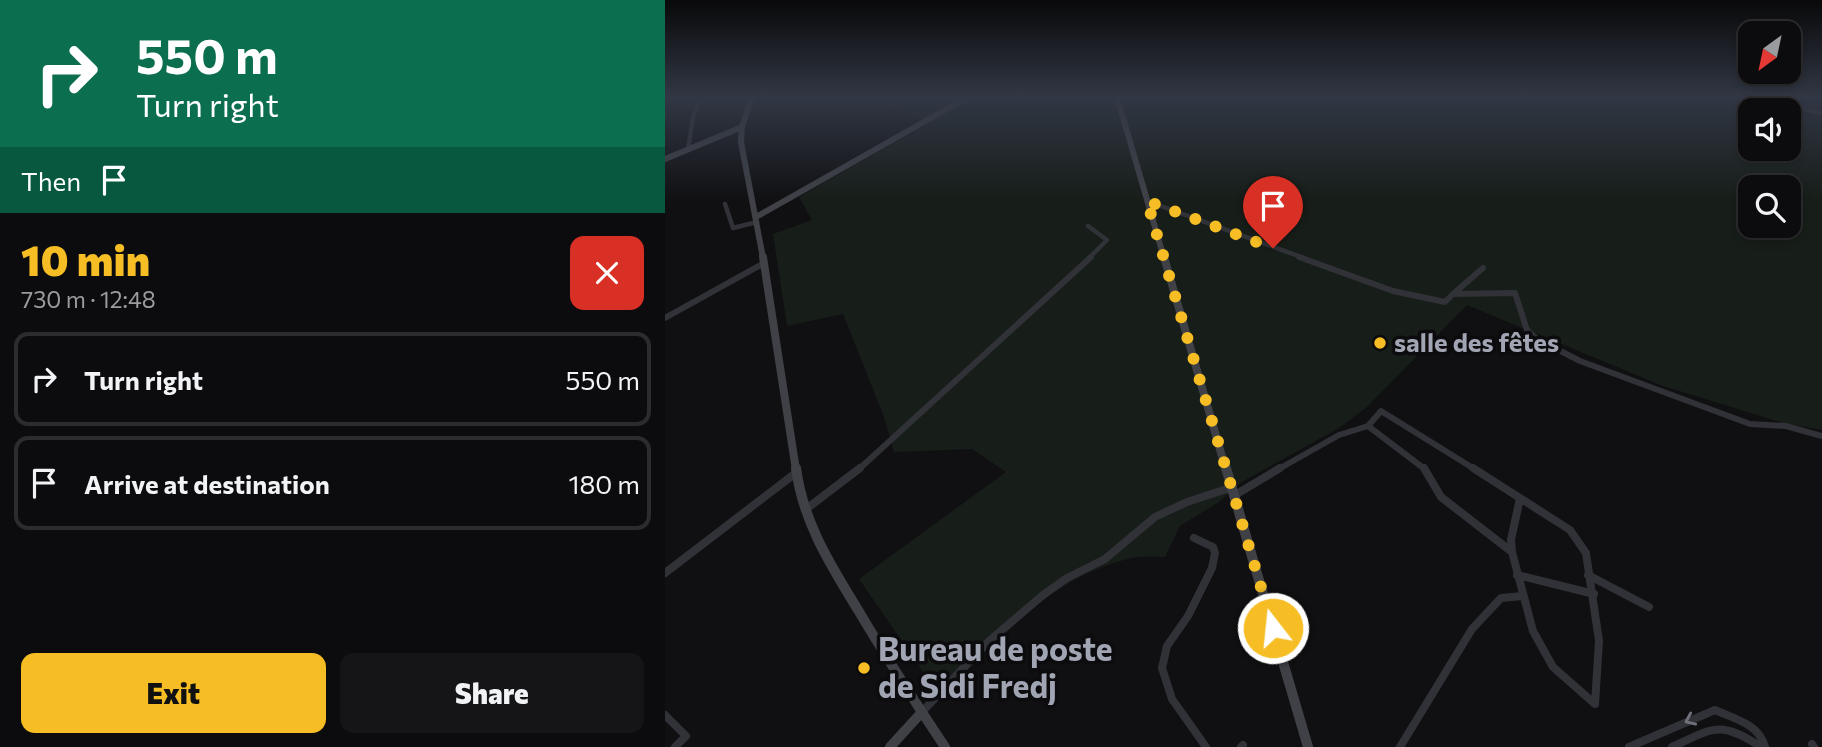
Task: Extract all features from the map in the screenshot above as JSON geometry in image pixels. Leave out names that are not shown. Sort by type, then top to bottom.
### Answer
[{"type":"main road","points":[[665,159],[731,132]]},
{"type":"main road","points":[[742,132],[741,142],[764,263],[800,498],[817,542],[890,664],[945,747]]},
{"type":"main road","points":[[756,220],[908,132]]},
{"type":"main road","points":[[1127,132],[1308,747]]},
{"type":"main road","points":[[890,747],[922,712]]},
{"type":"street","points":[[688,150],[691,132]]},
{"type":"street","points":[[1147,201],[1393,291],[1445,302],[1483,268]]},
{"type":"street","points":[[725,204],[733,228],[756,220]]},
{"type":"street","points":[[805,510],[860,468],[1106,243],[1107,240],[1088,226]]},
{"type":"street","points":[[666,315],[764,263]]},
{"type":"street","points":[[1453,294],[1515,293],[1527,330],[1537,339],[1580,360],[1751,424],[1786,426],[1822,436]]},
{"type":"street","points":[[1368,426],[1381,411],[1386,412],[1570,530],[1586,553],[1588,575],[1594,594],[1599,641],[1594,704],[1553,667],[1532,631],[1512,552],[1513,529],[1520,498]]},
{"type":"street","points":[[922,712],[999,632],[1040,597],[1065,579],[1101,562],[1119,549],[1142,526],[1168,509],[1234,491],[1358,427],[1368,426],[1412,457],[1427,471],[1441,497],[1512,552]]},
{"type":"street","points":[[665,573],[797,472]]},
{"type":"street","points":[[1194,538],[1211,546],[1215,554],[1214,567],[1197,593],[1188,616],[1166,646],[1162,669],[1168,690],[1206,747]]},
{"type":"street","points":[[1517,575],[1594,594]]},
{"type":"street","points":[[1588,575],[1649,607]]},
{"type":"street","points":[[1399,747],[1411,732],[1472,629],[1501,598],[1523,596]]},
{"type":"street","points":[[1629,747],[1715,710],[1754,728],[1762,736],[1763,747]]},
{"type":"street","points":[[665,715],[686,736],[675,747]]},
{"type":"street","points":[[1672,747],[1720,727],[1737,731],[1763,747]]},
{"type":"shaded area","points":[[914,132],[1738,132],[1738,161],[1801,161],[1801,132],[1822,132],[1822,430],[1783,423],[1663,386],[1467,305],[1367,407],[1339,428],[1242,482],[1219,502],[1180,526],[1165,557],[1132,558],[1099,568],[1048,597],[1003,634],[941,698],[859,579],[1006,472],[972,449],[894,452],[884,417],[843,314],[787,326],[773,234],[812,220],[799,197]]},
{"type":"place","name":"salle des fêtes","points":[[1380,343]]},
{"type":"place","name":"Bureau de poste de Sidi Fredj","points":[[864,668]]},
{"type":"route","points":[[1273,248],[1147,201],[1273,628]]}]
